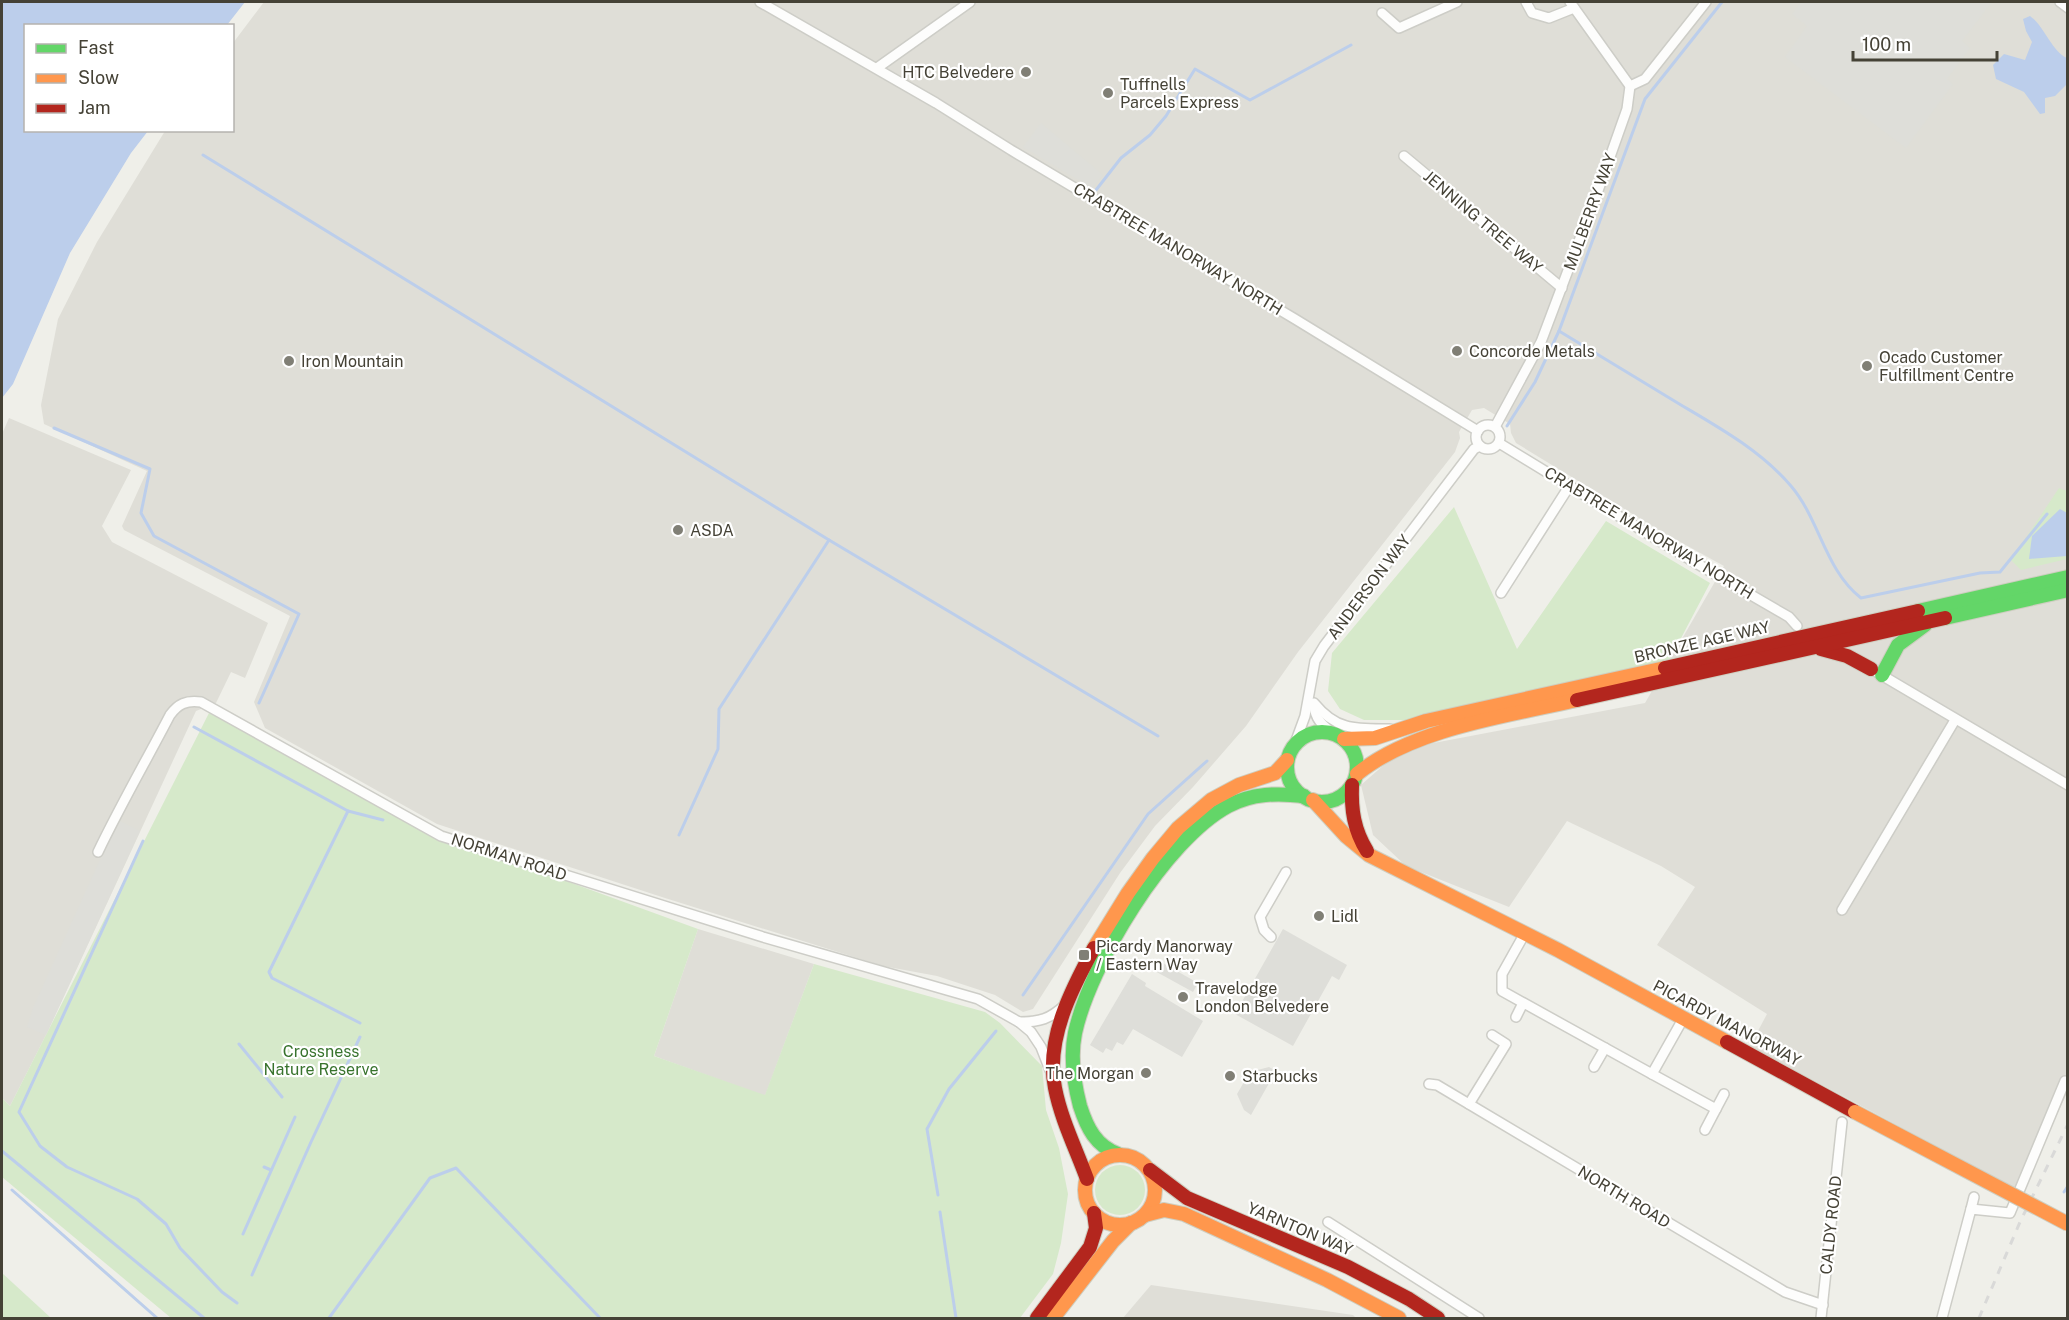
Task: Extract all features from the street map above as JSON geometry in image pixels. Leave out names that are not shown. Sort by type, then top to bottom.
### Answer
[{"type":"main road","name":"BRONZE AGE WAY","points":[[1338,736],[1357,741],[1377,737],[1426,721],[2067,577]]},
{"type":"main road","name":"BRONZE AGE WAY","points":[[1354,780],[1368,763],[1462,726],[2067,590]]},
{"type":"main road","points":[[1817,647],[1847,656],[1876,672],[1898,645],[1930,622]]},
{"type":"main road","points":[[1088,1179],[1063,1115],[1053,1075],[1056,1039],[1069,1001],[1094,949],[1141,873],[1177,828],[1203,805],[1245,783],[1276,772],[1287,760],[1294,746],[1303,738],[1312,733],[1324,732],[1338,736],[1355,753],[1358,760],[1350,810],[1358,838],[1369,855]]},
{"type":"main road","points":[[1287,760],[1288,778],[1293,787],[1309,798]]},
{"type":"main road","points":[[1055,1317],[1113,1241],[1131,1223],[1145,1215],[1152,1206],[1155,1194],[1155,1182],[1150,1170],[1134,1157],[1118,1154],[1100,1145],[1091,1134],[1077,1095],[1074,1070],[1075,1033],[1081,1012],[1095,975],[1124,922],[1183,842],[1203,822],[1222,809],[1254,796],[1288,794],[1332,800],[1343,795],[1354,780]]},
{"type":"main road","name":"PICARDY MANORWAY","points":[[1309,798],[1333,820],[1343,835],[1369,855],[1526,933],[2067,1224]]},
{"type":"main road","points":[[1037,1318],[1090,1247],[1096,1228],[1094,1213],[1086,1196],[1088,1179],[1098,1162],[1118,1154]]},
{"type":"main road","name":"YARNTON WAY","points":[[1150,1170],[1187,1198],[1369,1278],[1407,1297],[1438,1318]]},
{"type":"main road","name":"YARNTON WAY","points":[[1145,1215],[1167,1209],[1184,1214],[1327,1280],[1399,1318]]},
{"type":"main road","points":[[1094,1213],[1113,1224],[1131,1223]]},
{"type":"street","name":"CRABTREE MANORWAY NORTH","points":[[760,2],[877,68],[1478,431]]},
{"type":"street","points":[[877,68],[970,2]]},
{"type":"street","points":[[1383,13],[1399,28],[1457,2]]},
{"type":"street","points":[[1526,2],[1532,13],[1549,18],[1572,5],[1630,86],[1645,78],[1707,2]]},
{"type":"street","points":[[2060,2],[2067,8]]},
{"type":"street","name":"MULBERRY WAY","points":[[1495,428],[1541,342],[1627,108],[1630,86]]},
{"type":"street","name":"JENNING TREE WAY","points":[[1404,156],[1562,288]]},
{"type":"street","points":[[1487,425],[1495,428],[1499,433],[1499,443],[1487,449],[1480,446],[1476,439],[1478,431],[1487,425]]},
{"type":"street","name":"CRABTREE MANORWAY NORTH","points":[[1499,443],[1789,617],[1797,626]]},
{"type":"street","name":"ANDERSON WAY","points":[[1294,746],[1311,691],[1315,661],[1332,635],[1474,449],[1480,446]]},
{"type":"street","points":[[1501,593],[1569,485]]},
{"type":"street","points":[[1876,672],[2067,785]]},
{"type":"street","points":[[1311,691],[1316,716],[1320,723],[1338,736]]},
{"type":"street","name":"NORMAN ROAD","points":[[98,852],[114,817],[136,782],[175,707],[183,702],[201,702],[441,836],[763,937],[978,999],[1014,1019],[1031,1032],[1041,1047],[1053,1075]]},
{"type":"street","points":[[1314,703],[1328,718],[1347,728],[1402,729]]},
{"type":"street","points":[[1842,910],[1955,720]]},
{"type":"street","points":[[1271,937],[1264,930],[1260,917],[1286,872]]},
{"type":"street","points":[[1526,933],[1502,974],[1502,992],[1716,1109]]},
{"type":"street","points":[[1014,1019],[1034,1022],[1052,1017],[1069,1001]]},
{"type":"street","points":[[1516,1017],[1523,1003]]},
{"type":"street","points":[[1652,1074],[1683,1019]]},
{"type":"street","points":[[1469,1104],[1506,1044],[1492,1035]]},
{"type":"street","points":[[1594,1067],[1605,1048]]},
{"type":"street","points":[[1971,1209],[2010,1213],[2065,1081]]},
{"type":"street","name":"NORTH ROAD","points":[[1429,1084],[1437,1085],[1785,1292],[1823,1305]]},
{"type":"street","points":[[1705,1130],[1724,1094]]},
{"type":"street","name":"CALDY ROAD","points":[[1821,1318],[1839,1128]]},
{"type":"street","points":[[1942,1318],[1974,1197]]},
{"type":"street","points":[[1330,1224],[1479,1318]]},
{"type":"shaded area","points":[[264,2],[2067,2],[2067,1093],[2021,1192],[1750,1046],[1767,1014],[1657,945],[1695,887],[1661,866],[1567,821],[1509,907],[1406,866],[1373,835],[1361,785],[1402,749],[1645,703],[1724,566],[1662,532],[1516,443],[1510,424],[1484,408],[1472,410],[1459,432],[1460,438],[1455,452],[1298,652],[1246,726],[1193,787],[1155,826],[1120,873],[1033,1009],[1023,1012],[995,995],[937,976],[883,966],[437,824],[265,728],[254,702],[290,616],[124,530],[122,526],[147,471],[44,424],[41,405],[58,319],[97,242],[164,132],[234,132],[234,42]]},
{"type":"shaded area","points":[[1801,2],[1992,2],[1962,41],[1970,48],[1947,79],[1953,84],[1906,148],[1785,57],[1807,26],[1792,14]]},
{"type":"shaded area","points":[[1041,123],[1103,175],[1092,188],[1023,147]]},
{"type":"shaded area","points":[[9,418],[131,470],[102,526],[112,542],[268,623],[245,678],[231,672],[216,703],[196,711],[46,1035],[10,1106],[2,1098],[2,434]]},
{"type":"shaded area","points":[[118,820],[140,831],[46,1035],[27,1027],[33,1008]]},
{"type":"shaded area","points":[[698,929],[814,964],[765,1096],[654,1056]]},
{"type":"shaded area","points":[[1283,929],[1347,965],[1339,980],[1332,976],[1293,1046],[1235,1014]]},
{"type":"shaded area","points":[[1159,961],[1198,983],[1193,992],[1153,970]]},
{"type":"shaded area","points":[[1132,974],[1146,983],[1145,986],[1203,1021],[1182,1057],[1133,1029],[1123,1045],[1117,1042],[1112,1051],[1106,1048],[1103,1053],[1090,1045]]},
{"type":"shaded area","points":[[1269,1067],[1276,1071],[1251,1115],[1244,1110],[1237,1094],[1244,1082],[1242,1080],[1246,1073]]},
{"type":"shaded area","points":[[1151,1285],[1353,1315],[1356,1318],[1123,1318]]},
{"type":"green space","points":[[2059,488],[2067,491],[2067,559],[2021,570],[2011,560]]},
{"type":"green space","points":[[1454,507],[1517,649],[1606,521],[1710,583],[1669,661],[1406,720],[1364,720],[1340,709],[1328,691],[1332,653]]},
{"type":"green space","name":"Crossness Nature Reserve","points":[[209,713],[459,842],[698,929],[654,1056],[765,1095],[814,964],[985,1012],[1000,1023],[1042,1066],[1046,1110],[1059,1148],[1068,1194],[1061,1243],[1053,1274],[1020,1318],[171,1318],[2,1177],[2,1098],[10,1106]]},
{"type":"green space","points":[[1115,1165],[1125,1165],[1138,1172],[1145,1185],[1145,1195],[1138,1208],[1125,1215],[1115,1215],[1106,1211],[1099,1204],[1095,1195],[1095,1185],[1099,1176],[1106,1169]]},
{"type":"green space","points":[[2,1273],[51,1318],[2,1318]]},
{"type":"water","points":[[2,2],[245,2],[228,24],[24,24],[24,132],[147,132],[131,153],[70,253],[13,384],[2,398]]},
{"type":"water","points":[[2030,16],[2057,50],[2067,58],[2067,84],[2055,96],[2045,98],[2045,113],[2040,114],[2024,92],[1996,79],[1993,65],[2004,54],[2025,60],[2032,42],[2023,19]]},
{"type":"water","points":[[2060,509],[2067,513],[2067,556],[2029,559],[2032,536]]},
{"type":"waterway","points":[[1507,426],[1535,382],[1559,331],[1645,99],[1722,2]]},
{"type":"waterway","points":[[1096,190],[1121,158],[1150,135],[1166,116],[1195,69],[1250,100],[1351,45]]},
{"type":"waterway","points":[[203,155],[829,540],[1158,736]]},
{"type":"waterway","points":[[1559,331],[1725,432],[1767,462],[1801,499],[1839,573],[1861,598],[1980,573],[2000,572],[2047,514]]},
{"type":"waterway","points":[[54,428],[150,469],[141,513],[154,536],[299,614],[259,703]]},
{"type":"waterway","points":[[679,835],[718,749],[719,709],[829,540]]},
{"type":"waterway","points":[[194,727],[348,811],[383,820]]},
{"type":"waterway","points":[[1023,995],[1148,814],[1207,761]]},
{"type":"waterway","points":[[348,811],[269,972],[272,978],[360,1023]]},
{"type":"waterway","points":[[143,841],[19,1112],[40,1146],[67,1167],[137,1199],[166,1224],[180,1248],[222,1292],[237,1303]]},
{"type":"waterway","points":[[938,1195],[927,1129],[949,1089],[996,1031]]},
{"type":"waterway","points":[[252,1275],[360,1037]]},
{"type":"waterway","points":[[239,1044],[282,1097]]},
{"type":"waterway","points":[[243,1234],[295,1117]]},
{"type":"waterway","points":[[2,1151],[204,1318]]},
{"type":"waterway","points":[[264,1167],[271,1170]]},
{"type":"waterway","points":[[329,1318],[430,1178],[456,1168],[600,1318]]},
{"type":"waterway","points":[[2064,1192],[2068,1186]]},
{"type":"waterway","points":[[12,1190],[157,1318]]},
{"type":"waterway","points":[[940,1212],[956,1318]]},
{"type":"railway","points":[[1979,1318],[2020,1222],[2068,1124]]},
{"type":"traffic: fast","points":[[1918,611],[2068,577]]},
{"type":"traffic: fast","points":[[1945,618],[2068,590]]},
{"type":"traffic: fast","points":[[1882,675],[1898,645],[1925,625]]},
{"type":"traffic: fast","points":[[1322,732],[1335,735],[1347,742],[1354,754],[1357,767],[1354,780],[1347,792],[1335,799],[1322,802],[1309,799],[1297,792],[1290,780],[1287,767],[1290,754],[1297,742],[1309,735],[1322,732]]},
{"type":"traffic: fast","points":[[1118,1154],[1110,1151],[1098,1141],[1086,1122],[1074,1079],[1073,1061],[1075,1033],[1083,1005],[1113,940],[1156,875],[1180,846],[1204,823],[1228,806],[1256,796],[1275,794],[1304,796]]},
{"type":"traffic: slow","points":[[1344,739],[1375,738],[1426,721],[1665,668]]},
{"type":"traffic: slow","points":[[1357,774],[1380,758],[1433,735],[1492,718],[1577,700]]},
{"type":"traffic: slow","points":[[1094,948],[1128,893],[1178,828],[1211,800],[1239,785],[1275,773],[1287,760]]},
{"type":"traffic: slow","points":[[1313,800],[1346,836],[1369,855],[1558,950],[1727,1042]]},
{"type":"traffic: slow","points":[[1855,1112],[2068,1224]]},
{"type":"traffic: slow","points":[[1120,1155],[1133,1158],[1145,1165],[1152,1177],[1155,1190],[1152,1203],[1145,1215],[1133,1222],[1120,1225],[1107,1222],[1095,1215],[1088,1203],[1085,1190],[1088,1177],[1095,1165],[1107,1158],[1120,1155]]},
{"type":"traffic: slow","points":[[1145,1215],[1164,1210],[1184,1214],[1327,1280],[1399,1318]]},
{"type":"traffic: slow","points":[[1053,1318],[1113,1241],[1131,1223]]},
{"type":"traffic: jam","points":[[1665,668],[1918,611]]},
{"type":"traffic: jam","points":[[1577,700],[1945,618]]},
{"type":"traffic: jam","points":[[1821,649],[1847,656],[1871,669]]},
{"type":"traffic: jam","points":[[1352,785],[1354,820],[1367,851]]},
{"type":"traffic: jam","points":[[1087,1179],[1061,1111],[1053,1070],[1057,1033],[1062,1015],[1094,948]]},
{"type":"traffic: jam","points":[[1727,1042],[1855,1112]]},
{"type":"traffic: jam","points":[[1150,1170],[1187,1198],[1348,1267],[1409,1299],[1438,1318]]},
{"type":"traffic: jam","points":[[1037,1318],[1090,1247],[1096,1228],[1094,1213]]},
{"type":"place","name":"HTC Belvedere","points":[[1026,72]]},
{"type":"place","name":"Tuffnells Parcels Express","points":[[1108,93]]},
{"type":"place","name":"Concorde Metals","points":[[1457,351]]},
{"type":"place","name":"Iron Mountain","points":[[289,361]]},
{"type":"place","name":"Ocado Customer Fulfillment Centre","points":[[1867,366]]},
{"type":"place","name":"ASDA","points":[[678,530]]},
{"type":"place","name":"Lidl","points":[[1319,916]]},
{"type":"place","name":"Picardy Manorway / Eastern Way","points":[[1084,955]]},
{"type":"place","name":"Travelodge London Belvedere","points":[[1183,997]]},
{"type":"place","name":"The Morgan","points":[[1146,1073]]},
{"type":"place","name":"Starbucks","points":[[1230,1076]]}]
